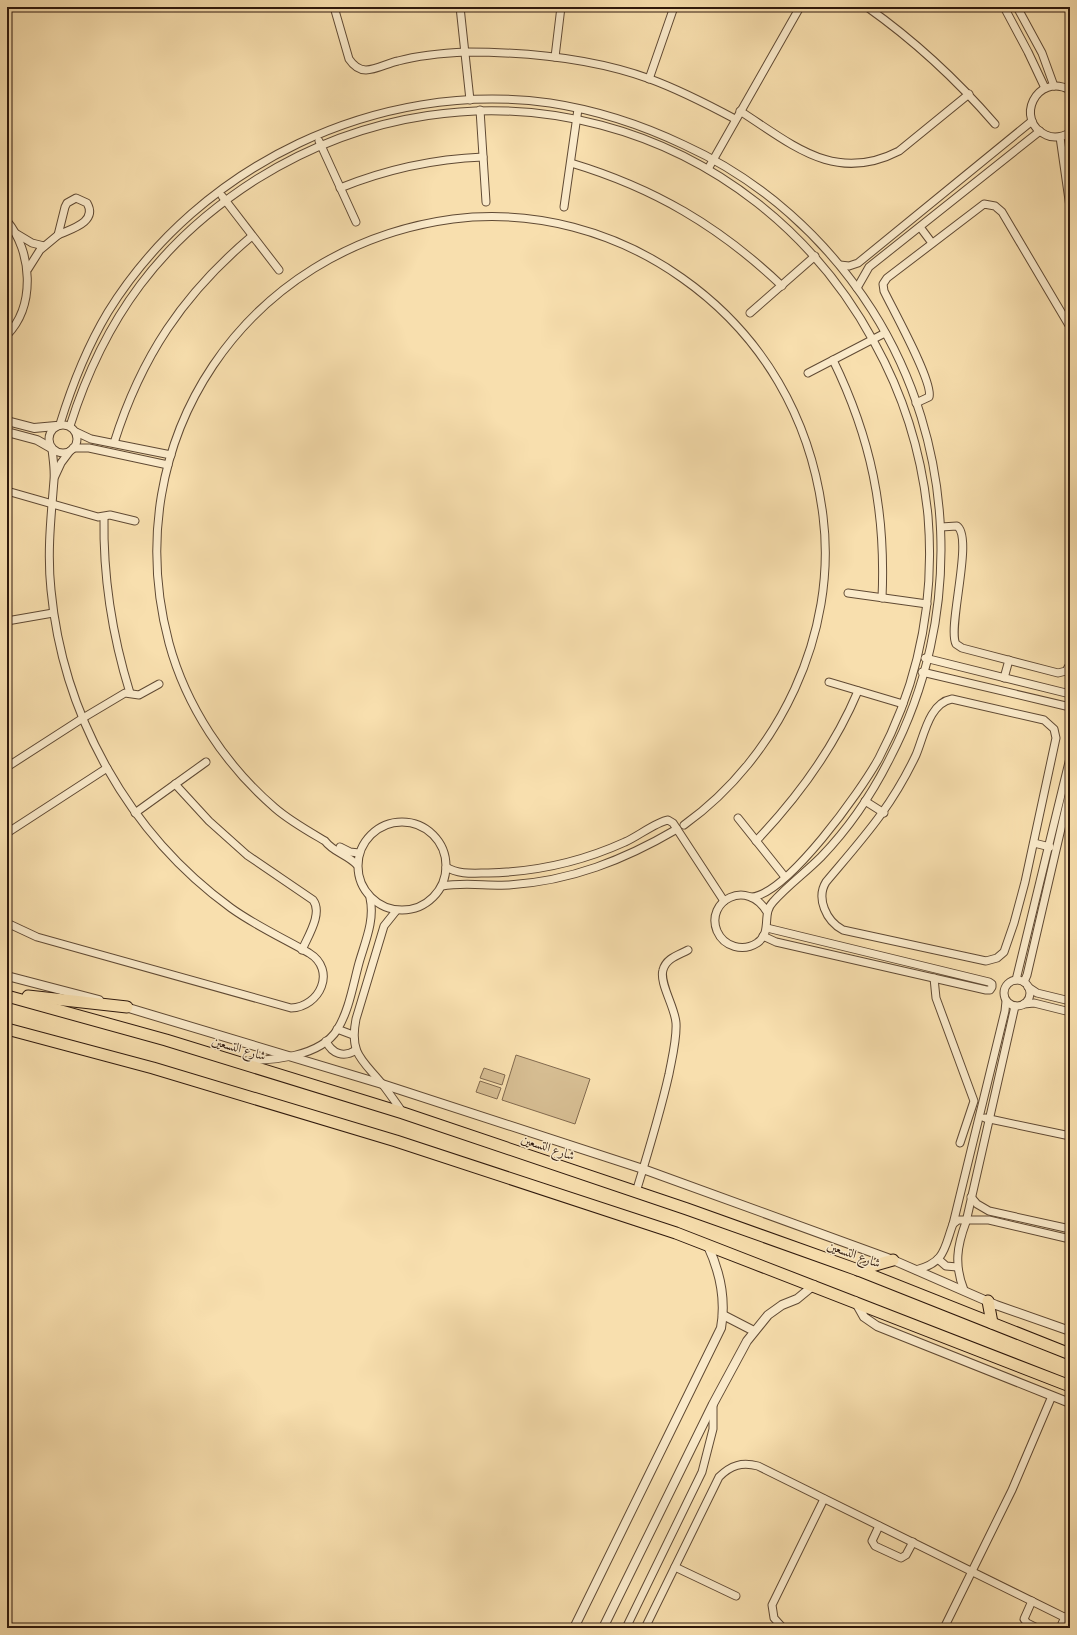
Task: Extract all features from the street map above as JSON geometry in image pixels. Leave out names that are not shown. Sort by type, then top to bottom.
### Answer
[{"type":"main road","points":[[7,995],[127,1007]]},
{"type":"main road","name":"شارع التسعين","points":[[7,995],[238,1062],[403,1113],[636,1192],[858,1270],[1070,1354]]},
{"type":"main road","points":[[7,1029],[160,1070],[388,1138],[676,1233],[814,1285],[1070,1386]]},
{"type":"main road","points":[[858,1270],[892,1260]]},
{"type":"main road","points":[[988,1301],[992,1323]]},
{"type":"street","points":[[334,7],[349,59],[352,64],[361,70],[372,69],[387,63],[419,56],[466,52],[555,57],[612,68],[649,79],[685,94],[735,119]]},
{"type":"street","points":[[460,7],[470,100]]},
{"type":"street","points":[[555,57],[561,7]]},
{"type":"street","points":[[649,79],[674,7]]},
{"type":"street","points":[[708,169],[735,119],[800,7]]},
{"type":"street","points":[[867,7],[916,44],[968,94],[995,124]]},
{"type":"street","points":[[1004,7],[1045,88]]},
{"type":"street","points":[[1017,7],[1042,53],[1054,86]]},
{"type":"street","points":[[1070,90],[1054,86],[1045,88],[1039,92],[1033,100],[1030,111],[1032,121],[1040,131],[1049,136],[1060,137],[1070,134]]},
{"type":"street","points":[[740,111],[811,156],[836,163],[862,164],[881,159],[899,151],[968,94]]},
{"type":"street","points":[[7,923],[37,937],[291,1008],[299,1008],[313,1001],[322,983],[324,976],[320,962],[315,957],[254,924],[210,892],[170,855],[135,813],[107,768],[83,718],[62,656],[53,613],[49,566],[51,503],[54,478],[52,448],[48,436],[58,425],[85,357],[120,294],[165,239],[219,191],[266,160],[317,135],[346,124],[392,111],[423,105],[470,100],[524,101],[578,109],[602,114],[648,129],[714,159],[772,199],[808,230],[840,265],[857,288],[885,333],[902,367],[916,403],[933,464],[941,527],[940,584],[936,622],[929,659],[912,711],[899,740],[866,801],[839,837],[804,874],[770,904],[767,912],[767,928],[763,936],[754,945],[742,948],[724,942],[718,932],[715,921],[718,910],[724,901],[740,895],[752,897],[765,894],[827,833],[858,793],[880,757],[903,704],[916,670],[927,604],[930,546],[927,506],[921,468],[905,411],[890,374],[873,339],[841,288],[815,256],[765,208],[708,169],[645,139],[577,120],[529,113],[480,110],[405,118],[362,130],[321,145],[272,170],[225,200],[173,246],[129,300],[94,361],[70,426]]},
{"type":"street","points":[[564,207],[578,109]]},
{"type":"street","points":[[480,110],[486,202]]},
{"type":"street","points":[[840,265],[849,266],[858,264],[1032,121]]},
{"type":"street","points":[[857,288],[869,267],[1040,131]]},
{"type":"street","points":[[317,135],[356,222]]},
{"type":"street","points":[[1060,137],[1070,207]]},
{"type":"street","points":[[340,188],[368,177],[410,165],[454,158],[483,157]]},
{"type":"street","points":[[571,163],[629,183],[684,210],[736,245],[782,286]]},
{"type":"street","points":[[219,191],[279,270]]},
{"type":"street","points":[[28,269],[33,259],[44,246],[58,235],[80,226],[86,220],[90,211],[84,201],[76,198],[67,203],[58,235]]},
{"type":"street","points":[[916,403],[927,399],[930,394],[930,388],[883,288],[887,278],[984,204],[995,206],[1002,212],[1070,327]]},
{"type":"street","points":[[357,865],[325,841],[277,810],[232,765],[213,739],[197,712],[183,683],[172,654],[164,623],[158,584],[158,528],[161,496],[168,464],[184,417],[203,381],[226,348],[255,314],[285,287],[326,260],[355,246],[392,232],[432,222],[471,217],[523,217],[592,232],[629,247],[665,266],[698,289],[728,316],[780,382],[798,418],[812,456],[820,491],[824,526],[825,562],[822,598],[815,634],[804,669],[788,703],[769,736],[746,766],[707,807],[684,825]]},
{"type":"street","points":[[7,221],[16,232],[24,250],[28,269],[26,291],[21,310],[17,322],[7,335]]},
{"type":"street","points":[[920,227],[932,243]]},
{"type":"street","points":[[16,232],[32,243],[44,246]]},
{"type":"street","points":[[114,443],[135,384],[166,328],[206,279],[252,236]]},
{"type":"street","points":[[750,313],[815,256]]},
{"type":"street","points":[[808,373],[885,333]]},
{"type":"street","points":[[834,360],[858,416],[874,475],[883,536],[882,598]]},
{"type":"street","points":[[7,421],[34,428],[58,425],[70,426],[76,432],[87,438],[171,455]]},
{"type":"street","points":[[7,432],[37,440],[62,453],[72,449],[89,448],[168,464]]},
{"type":"street","points":[[54,478],[61,463],[72,449],[77,438],[76,432]]},
{"type":"street","points":[[7,491],[98,517],[113,515],[135,520]]},
{"type":"street","points":[[104,517],[104,561],[108,604],[117,648],[130,693]]},
{"type":"street","points":[[941,527],[957,526],[962,533],[961,575],[954,641],[962,648],[1061,673],[1068,668],[1070,664]]},
{"type":"street","points":[[848,593],[927,604]]},
{"type":"street","points":[[7,621],[53,613]]},
{"type":"street","points":[[919,656],[1070,694]]},
{"type":"street","points":[[1004,678],[1009,660]]},
{"type":"street","points":[[916,670],[1070,707]]},
{"type":"street","points":[[830,682],[903,704]]},
{"type":"street","points":[[7,767],[83,718],[125,694],[130,693],[139,695],[159,684]]},
{"type":"street","points":[[756,840],[787,807],[818,768],[840,731],[858,691]]},
{"type":"street","points":[[956,699],[1040,719],[1048,722],[1054,729],[1056,743],[1020,903],[1006,948],[997,958],[982,961],[847,931],[840,928],[833,922],[822,905],[821,895],[824,886],[884,812],[906,775],[936,708],[947,700],[956,699]]},
{"type":"street","points":[[1024,1004],[1030,996],[1023,983],[1050,846],[1070,758]]},
{"type":"street","points":[[135,813],[206,762]]},
{"type":"street","points":[[7,833],[107,768]]},
{"type":"street","points":[[175,784],[209,821],[247,855],[313,900],[316,904],[317,912],[302,950]]},
{"type":"street","points":[[1023,983],[1027,975],[1070,790]]},
{"type":"street","points":[[866,801],[884,812]]},
{"type":"street","points":[[738,818],[785,876]]},
{"type":"street","points":[[446,867],[459,872],[481,873],[506,873],[547,867],[608,850],[666,821],[673,822],[724,901]]},
{"type":"street","points":[[394,822],[409,822],[423,827],[435,836],[442,846],[446,867],[442,886],[432,899],[418,908],[396,911],[378,904],[370,898],[360,883],[357,865],[359,853],[363,844],[376,830],[394,822]]},
{"type":"street","points":[[442,886],[458,884],[485,885],[528,883],[571,876],[603,866],[632,854],[677,829]]},
{"type":"street","points":[[325,841],[350,852],[359,853]]},
{"type":"street","points":[[1034,843],[1050,846]]},
{"type":"street","points":[[752,897],[761,903],[767,912]]},
{"type":"street","points":[[238,1062],[274,1060],[291,1056],[326,1041],[337,1029],[349,1001],[371,921],[370,898]]},
{"type":"street","points":[[396,911],[384,926],[360,1004],[353,1035],[356,1050],[367,1068],[382,1084],[403,1113]]},
{"type":"street","points":[[763,936],[776,942],[986,990],[990,990],[992,987],[992,984],[989,982],[767,928]]},
{"type":"street","points":[[636,1192],[659,1116],[675,1043],[676,1023],[673,1006],[663,979],[662,971],[665,964],[670,959],[688,950]]},
{"type":"street","points":[[7,976],[127,1007],[291,1056],[643,1169],[892,1260],[988,1301],[1070,1331]]},
{"type":"street","points":[[934,978],[936,998],[974,1101],[960,1143]]},
{"type":"street","points":[[916,1270],[929,1266],[938,1259],[948,1244],[1005,1011],[1005,987],[1010,982],[1023,983],[1037,993],[1070,1001]]},
{"type":"street","points":[[349,1001],[360,1004]]},
{"type":"street","points":[[1006,1001],[1015,1006],[1034,1003],[1070,1012]]},
{"type":"street","points":[[964,1290],[957,1267],[959,1242],[966,1222],[988,1118],[1015,1006]]},
{"type":"street","points":[[337,1029],[353,1035]]},
{"type":"street","points":[[326,1041],[332,1050],[337,1053],[347,1054],[356,1050]]},
{"type":"street","points":[[979,1116],[1070,1136]]},
{"type":"street","points":[[971,1197],[981,1207],[989,1211],[1070,1229]]},
{"type":"street","points":[[953,1224],[958,1220],[966,1222],[989,1220],[1070,1239]]},
{"type":"street","points":[[574,1628],[721,1328],[724,1315],[719,1276],[708,1246]]},
{"type":"street","points":[[938,1259],[946,1266],[957,1267]]},
{"type":"street","points":[[603,1628],[713,1404],[754,1331],[775,1310],[797,1299],[814,1285]]},
{"type":"street","points":[[855,1302],[864,1317],[877,1326],[1070,1403]]},
{"type":"street","points":[[724,1315],[754,1331]]},
{"type":"street","points":[[944,1628],[1012,1490],[1052,1396]]},
{"type":"street","points":[[626,1628],[702,1472],[713,1429],[713,1404]]},
{"type":"street","points":[[645,1628],[719,1477],[727,1470],[737,1465],[748,1464],[758,1466],[1068,1618],[1060,1628]]},
{"type":"street","points":[[783,1628],[774,1618],[772,1604],[824,1499]]},
{"type":"street","points":[[879,1526],[872,1540],[875,1546],[901,1558],[906,1555],[913,1542]]},
{"type":"street","points":[[675,1567],[736,1596]]},
{"type":"street","points":[[1032,1601],[1024,1619],[1027,1623],[1037,1628]]},
{"type":"shaded area","points":[[516,1055],[590,1079],[575,1124],[502,1100]]},
{"type":"shaded area","points":[[484,1068],[505,1075],[502,1085],[480,1078]]},
{"type":"shaded area","points":[[480,1081],[501,1088],[497,1099],[476,1092]]}]
